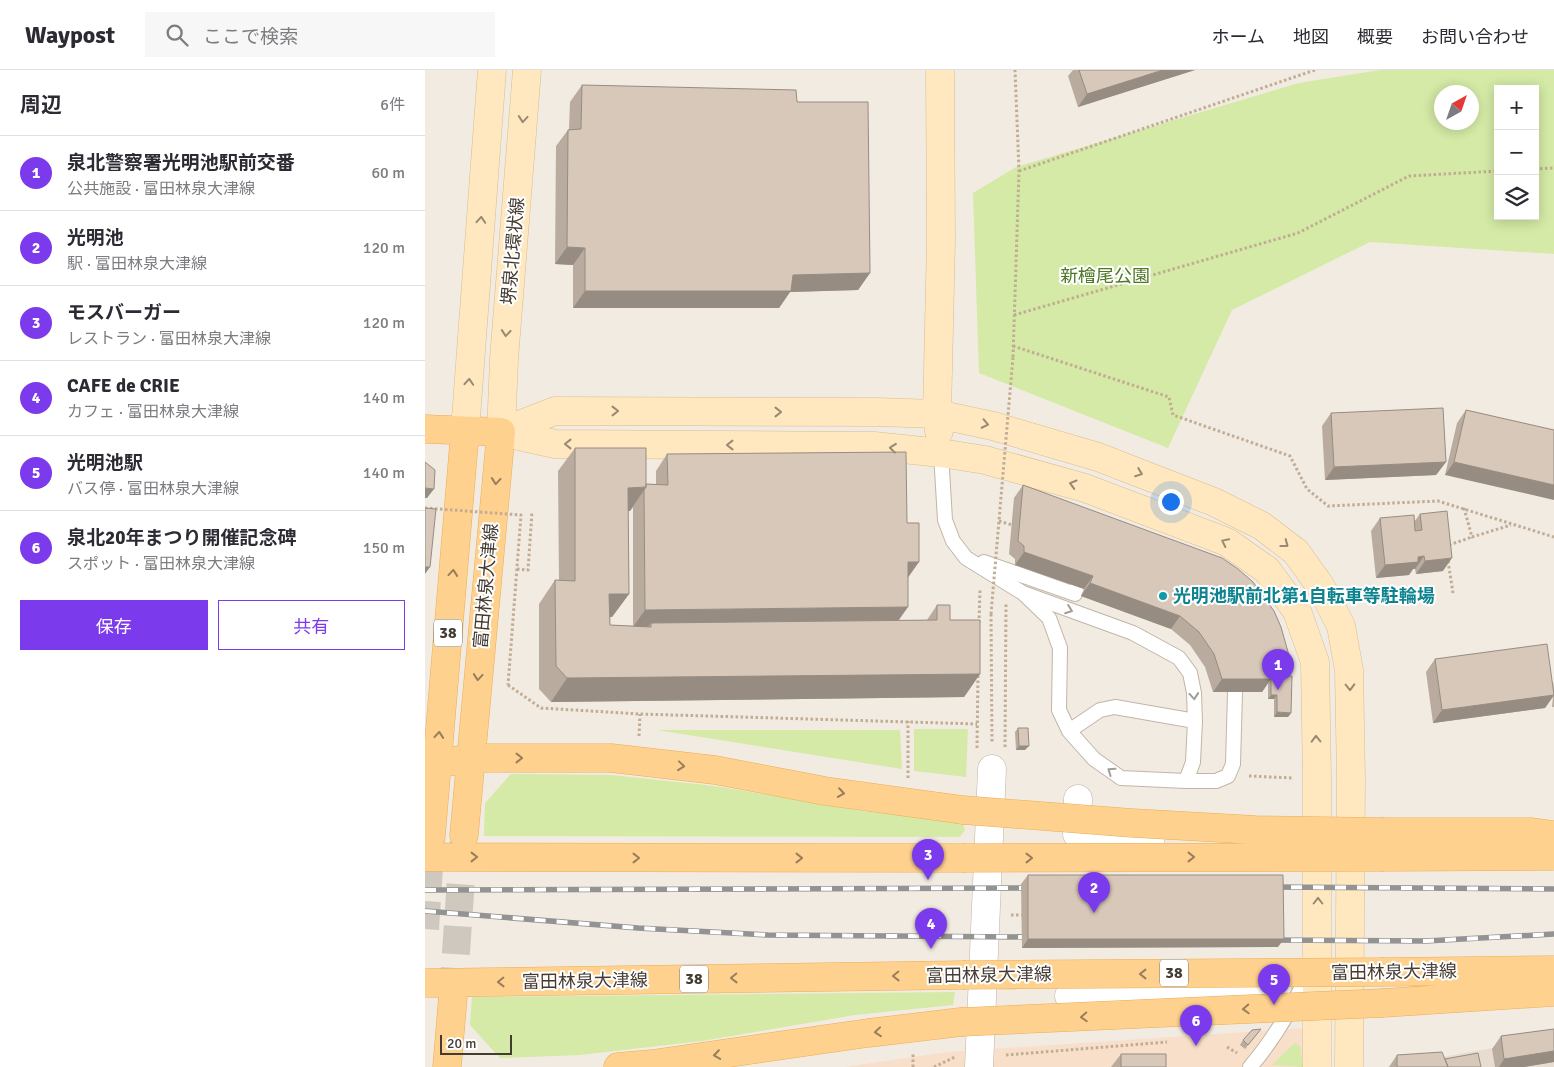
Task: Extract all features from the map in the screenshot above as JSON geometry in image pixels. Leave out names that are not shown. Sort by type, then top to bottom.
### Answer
[{"type":"main road","points":[[425,429],[501,432]]},
{"type":"main road","name":"富田林泉大津線","points":[[465,431],[431,765],[428,847],[963,858],[1384,844],[1554,856]]},
{"type":"main road","name":"富田林泉大津線","points":[[464,835],[501,432]]},
{"type":"main road","points":[[431,765],[470,758],[611,758],[715,770],[825,791],[963,810],[1256,830],[1384,844],[1530,832],[1554,835]]},
{"type":"main road","name":"富田林泉大津線","points":[[425,983],[963,975],[1554,970]]},
{"type":"main road","points":[[618,1067],[961,1022],[1383,1003],[1554,992]]},
{"type":"main road","points":[[447,1067],[453,996]]},
{"type":"street","name":"堺泉北環状線","points":[[465,431],[492,70]]},
{"type":"street","name":"堺泉北環状線","points":[[501,432],[504,359],[527,70]]},
{"type":"street","points":[[941,70],[941,240],[937,414],[941,453]]},
{"type":"street","points":[[501,432],[555,411],[937,414],[993,426],[1098,457],[1214,502],[1262,526],[1296,552],[1321,586],[1341,626],[1349,670],[1351,789],[1349,1067]]},
{"type":"street","points":[[501,432],[555,444],[874,446],[985,460],[1085,488],[1227,542],[1267,570],[1297,611],[1315,662],[1318,950],[1317,1067]]},
{"type":"street","points":[[968,1062],[985,915],[992,769]]},
{"type":"street","points":[[1078,799],[1077,834],[1297,842]]},
{"type":"street","points":[[1069,996],[1277,987]]},
{"type":"lane","points":[[941,453],[945,520],[953,541],[966,558],[1023,593],[1133,633],[1179,658],[1190,673],[1195,693],[1193,762],[1186,781]]},
{"type":"lane","points":[[953,541],[984,562],[1015,574],[1075,594],[1077,587]]},
{"type":"lane","points":[[1023,593],[1049,618],[1060,648],[1059,710],[1069,731],[1093,759],[1121,778],[1216,781],[1228,776],[1233,764],[1235,692]]},
{"type":"lane","points":[[1069,731],[1101,710],[1115,707],[1195,721]]},
{"type":"lane","points":[[1250,1067],[1267,1047],[1289,1011],[1318,950]]},
{"type":"path","points":[[992,769],[991,614],[1013,357],[1019,171],[1015,70]]},
{"type":"path","points":[[1019,171],[1315,70]]},
{"type":"path","points":[[1539,169],[1554,168]]},
{"type":"path","points":[[1014,315],[1298,233],[1409,176],[1494,171]]},
{"type":"path","points":[[1013,346],[1169,397],[1173,415],[1290,456],[1307,490],[1328,506],[1438,501],[1554,537]]},
{"type":"path","points":[[425,508],[521,515],[508,684],[541,708],[640,714],[977,724]]},
{"type":"path","points":[[1464,508],[1472,537]]},
{"type":"path","points":[[517,569],[528,570],[532,512]]},
{"type":"path","points":[[999,521],[1012,525]]},
{"type":"path","points":[[1446,546],[1512,525]]},
{"type":"path","points":[[1447,555],[1453,593]]},
{"type":"path","points":[[978,627],[980,588]]},
{"type":"path","points":[[992,769],[1005,750],[1006,603]]},
{"type":"path","points":[[978,666],[977,754],[992,769]]},
{"type":"path","points":[[638,740],[640,714]]},
{"type":"path","points":[[908,721],[908,781]]},
{"type":"path","points":[[1249,776],[1299,779]]},
{"type":"path","points":[[985,915],[1030,915]]},
{"type":"path","points":[[1027,1054],[1167,1042]]},
{"type":"path","points":[[1227,1047],[1239,1054]]},
{"type":"path","points":[[913,1048],[913,1067]]},
{"type":"path","points":[[934,1067],[951,1058],[968,1062]]},
{"type":"shaded area","points":[[1306,1028],[1305,1067],[845,1067],[948,1052]]},
{"type":"shaded area","points":[[1554,1037],[1554,1067],[1387,1067]]},
{"type":"green space","name":"新檜尾公園","points":[[1380,70],[1554,70],[1554,254],[1370,242],[1232,310],[1168,448],[979,373],[973,193],[1016,167],[1299,83]]},
{"type":"green space","points":[[914,729],[968,729],[966,777],[914,771]]},
{"type":"green space","points":[[657,730],[900,730],[902,769]]},
{"type":"green space","points":[[511,774],[611,775],[715,786],[862,811],[962,822],[965,830],[960,837],[484,836],[485,803]]},
{"type":"green space","points":[[955,992],[953,1005],[855,1015],[702,1041],[580,1055],[500,1058],[470,1025],[472,997]]},
{"type":"green space","points":[[1295,1043],[1300,1046],[1303,1067],[1272,1065]]},
{"type":"building","points":[[1079,70],[1163,70],[1087,94]]},
{"type":"building","points":[[582,85],[796,90],[797,102],[868,102],[870,273],[793,275],[791,291],[585,291],[585,248],[567,247],[568,130],[581,129]]},
{"type":"building","points":[[1443,408],[1446,462],[1334,467],[1331,413]]},
{"type":"building","points":[[1466,410],[1554,430],[1554,485],[1454,462]]},
{"type":"building","points":[[575,448],[646,448],[646,487],[628,488],[629,594],[609,594],[610,625],[651,627],[651,623],[937,620],[937,605],[950,605],[950,620],[980,620],[980,674],[567,678],[556,666],[555,580],[575,581]]},
{"type":"building","points":[[906,452],[907,523],[919,523],[919,562],[908,562],[908,607],[645,610],[644,490],[646,484],[668,485],[667,454]]},
{"type":"building","points":[[425,462],[435,470],[434,489],[425,488]]},
{"type":"building","name":"光明池駅前北第1自転車等駐輪場","points":[[1023,485],[1222,558],[1253,582],[1274,611],[1281,627],[1290,659],[1268,662],[1271,679],[1222,679],[1214,654],[1199,632],[1180,616],[1090,583],[1093,576],[1024,552],[1024,546],[1018,541]]},
{"type":"building","points":[[425,508],[436,509],[430,567],[425,567]]},
{"type":"building","points":[[1447,511],[1452,558],[1425,561],[1424,556],[1418,557],[1418,562],[1385,565],[1380,518],[1414,515],[1415,531],[1422,530],[1420,514]]},
{"type":"building","points":[[1547,644],[1554,695],[1442,710],[1435,659]]},
{"type":"building","points":[[1271,676],[1292,676],[1291,713],[1277,712],[1277,695],[1271,695]]},
{"type":"building","points":[[1018,728],[1028,728],[1029,746],[1019,746]]},
{"type":"building","points":[[1028,875],[1283,875],[1284,939],[1028,939]]},
{"type":"building","points":[[1261,1029],[1248,1045],[1243,1040],[1252,1030]]},
{"type":"building","points":[[1554,1029],[1554,1051],[1504,1059],[1501,1036]]},
{"type":"building","points":[[1442,1052],[1448,1067],[1397,1067],[1397,1055]]},
{"type":"building","points":[[1478,1053],[1481,1067],[1448,1067],[1445,1059]]},
{"type":"building","points":[[1121,1054],[1166,1054],[1166,1067],[1121,1067]]},
{"type":"tunnel","points":[[453,996],[464,835]]},
{"type":"tunnel","points":[[425,929],[431,836]]},
{"type":"railway","points":[[1269,887],[1554,889]]},
{"type":"railway","points":[[425,890],[1034,888]]},
{"type":"railway","points":[[425,911],[638,928],[768,935],[1034,937]]},
{"type":"railway","points":[[1269,940],[1426,941],[1554,934]]},
{"type":"place","name":"光明池駅前北第1自転車等駐輪場","points":[[1163,596]]},
{"type":"place","name":"泉北警察署光明池駅前交番","points":[[1278,690]]},
{"type":"place","name":"モスバーガー","points":[[928,880]]},
{"type":"place","name":"光明池","points":[[1094,913]]},
{"type":"place","name":"CAFE de CRIE","points":[[931,949]]},
{"type":"place","name":"光明池駅","points":[[1274,1005]]},
{"type":"place","name":"泉北20年まつり開催記念碑","points":[[1196,1046]]}]
